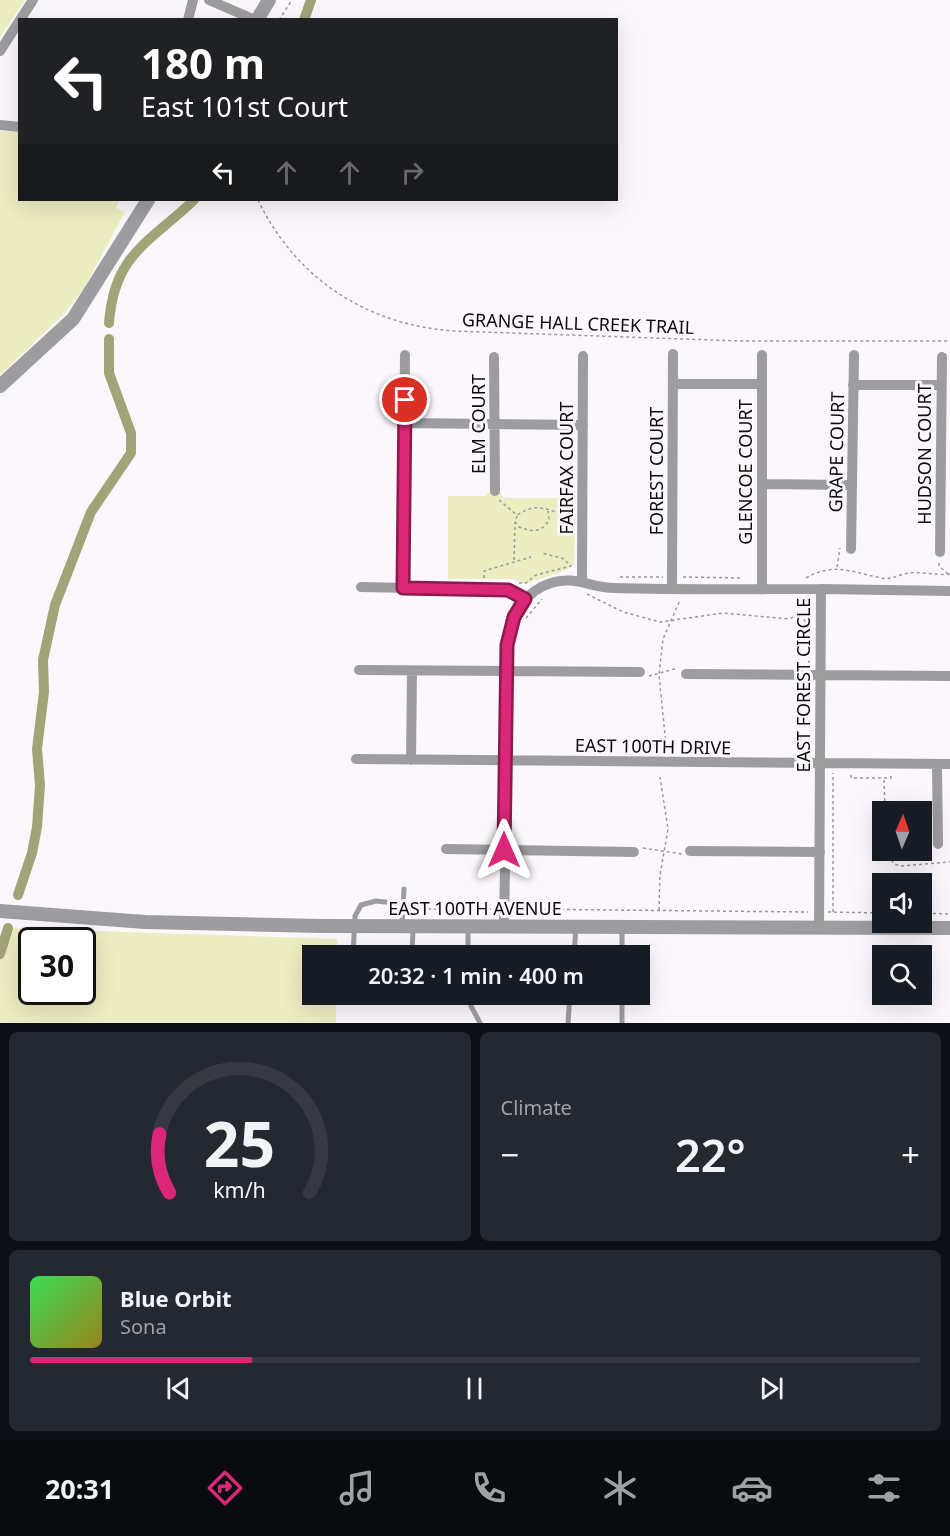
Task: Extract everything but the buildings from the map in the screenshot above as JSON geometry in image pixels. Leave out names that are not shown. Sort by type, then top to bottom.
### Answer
[{"type":"street","points":[[21,18],[33,0]]},
{"type":"street","points":[[188,18],[193,0]]},
{"type":"street","points":[[209,0],[251,18]]},
{"type":"street","points":[[257,18],[269,0]]},
{"type":"street","points":[[0,51],[18,23]]},
{"type":"street","points":[[0,125],[18,127]]},
{"type":"street","points":[[0,386],[73,319],[147,201]]},
{"type":"street","name":"FOREST COURT","points":[[672,588],[673,354]]},
{"type":"street","points":[[403,588],[405,355]]},
{"type":"street","name":"GLENCOE COURT","points":[[762,355],[762,589]]},
{"type":"street","name":"GRAPE COURT","points":[[851,549],[854,355]]},
{"type":"street","name":"FAIRFAX COURT","points":[[580,585],[583,356]]},
{"type":"street","name":"ELM COURT","points":[[494,357],[495,491]]},
{"type":"street","name":"HUDSON COURT","points":[[940,552],[945,487],[942,357]]},
{"type":"street","points":[[673,384],[762,384]]},
{"type":"street","points":[[853,385],[941,385]]},
{"type":"street","points":[[405,423],[583,425]]},
{"type":"street","points":[[762,484],[852,486]]},
{"type":"street","name":"EAST FOREST CIRCLE","points":[[525,599],[552,582],[610,588],[821,589],[819,928]]},
{"type":"street","points":[[361,587],[508,590],[525,599],[517,611],[509,633],[506,672],[504,926]]},
{"type":"street","points":[[821,589],[950,591]]},
{"type":"street","points":[[359,670],[640,672]]},
{"type":"street","points":[[411,760],[412,671]]},
{"type":"street","points":[[686,674],[950,676]]},
{"type":"street","name":"EAST 100TH DRIVE","points":[[356,759],[950,764]]},
{"type":"street","points":[[937,764],[938,844]]},
{"type":"street","points":[[446,849],[634,852]]},
{"type":"street","points":[[690,851],[820,852]]},
{"type":"street","name":"EAST 100TH AVENUE","points":[[0,911],[152,923],[950,928]]},
{"type":"lane","points":[[404,889],[403,904],[410,945]]},
{"type":"lane","points":[[354,945],[357,909],[366,902],[403,904]]},
{"type":"lane","points":[[468,926],[468,945]]},
{"type":"lane","points":[[575,945],[576,926]]},
{"type":"lane","points":[[622,926],[622,945]]},
{"type":"lane","points":[[471,1005],[480,1023]]},
{"type":"lane","points":[[568,1023],[569,1005]]},
{"type":"lane","points":[[622,1005],[622,1023]]},
{"type":"path","points":[[280,18],[292,0]]},
{"type":"path","name":"GRANGE HALL CREEK TRAIL","points":[[259,201],[288,249],[319,281],[359,307],[414,326],[454,331],[741,341],[950,341]]},
{"type":"path","points":[[495,491],[499,500],[518,515]]},
{"type":"path","points":[[514,560],[515,522],[518,515],[529,507],[540,506],[547,510],[582,516]]},
{"type":"path","points":[[515,522],[519,527],[530,531],[542,529],[549,520],[547,510]]},
{"type":"path","points":[[514,582],[526,583],[536,575],[571,566],[562,558],[541,552]]},
{"type":"path","points":[[940,552],[945,553],[945,556],[939,561],[939,566],[949,574]]},
{"type":"path","points":[[492,580],[484,580],[484,571],[514,560],[531,557]]},
{"type":"path","points":[[806,578],[816,572],[837,568],[852,569],[882,578],[905,573],[949,574]]},
{"type":"path","points":[[580,585],[623,612],[660,622],[723,613],[789,619],[800,614],[810,603]]},
{"type":"path","points":[[666,745],[659,675],[663,639],[684,588]]},
{"type":"path","points":[[525,621],[535,605],[545,596]]},
{"type":"path","points":[[800,614],[806,624],[809,663]]},
{"type":"path","points":[[640,672],[647,676],[659,675],[668,669],[681,668],[686,674]]},
{"type":"path","points":[[833,912],[832,777],[834,771],[839,770]]},
{"type":"path","points":[[851,771],[851,778],[884,779],[891,778],[892,770]]},
{"type":"path","points":[[659,911],[660,875],[668,829],[660,777]]},
{"type":"path","points":[[884,779],[885,801]]},
{"type":"path","points":[[634,852],[645,847],[679,855],[690,851]]},
{"type":"path","points":[[892,861],[894,864],[902,866],[950,862]]},
{"type":"path","points":[[422,909],[872,913]]},
{"type":"path","points":[[932,913],[950,914]]},
{"type":"green space","points":[[0,0],[25,0],[0,37]]},
{"type":"green space","points":[[0,131],[18,132],[18,201],[120,201],[116,208],[125,212],[84,288],[65,313],[0,375]]},
{"type":"green space","points":[[489,492],[501,493],[503,498],[576,498],[574,565],[525,584],[513,579],[448,579],[448,496],[486,496]]},
{"type":"green space","points":[[8,928],[18,928],[18,1005],[96,1005],[96,931],[337,939],[337,945],[302,945],[302,1005],[336,1005],[336,1023],[0,1023],[0,955]]},
{"type":"waterway","points":[[305,18],[311,0]]},
{"type":"waterway","points":[[109,323],[112,300],[126,265],[149,240],[193,201]]},
{"type":"waterway","points":[[18,895],[32,853],[37,827],[40,785],[37,749],[44,692],[43,660],[55,605],[91,512],[131,453],[131,433],[109,373],[109,339]]},
{"type":"waterway","points":[[0,954],[8,928]]},
{"type":"route","points":[[405,400],[403,588],[508,590],[516,592],[525,599],[514,617],[507,645],[504,850]]}]
